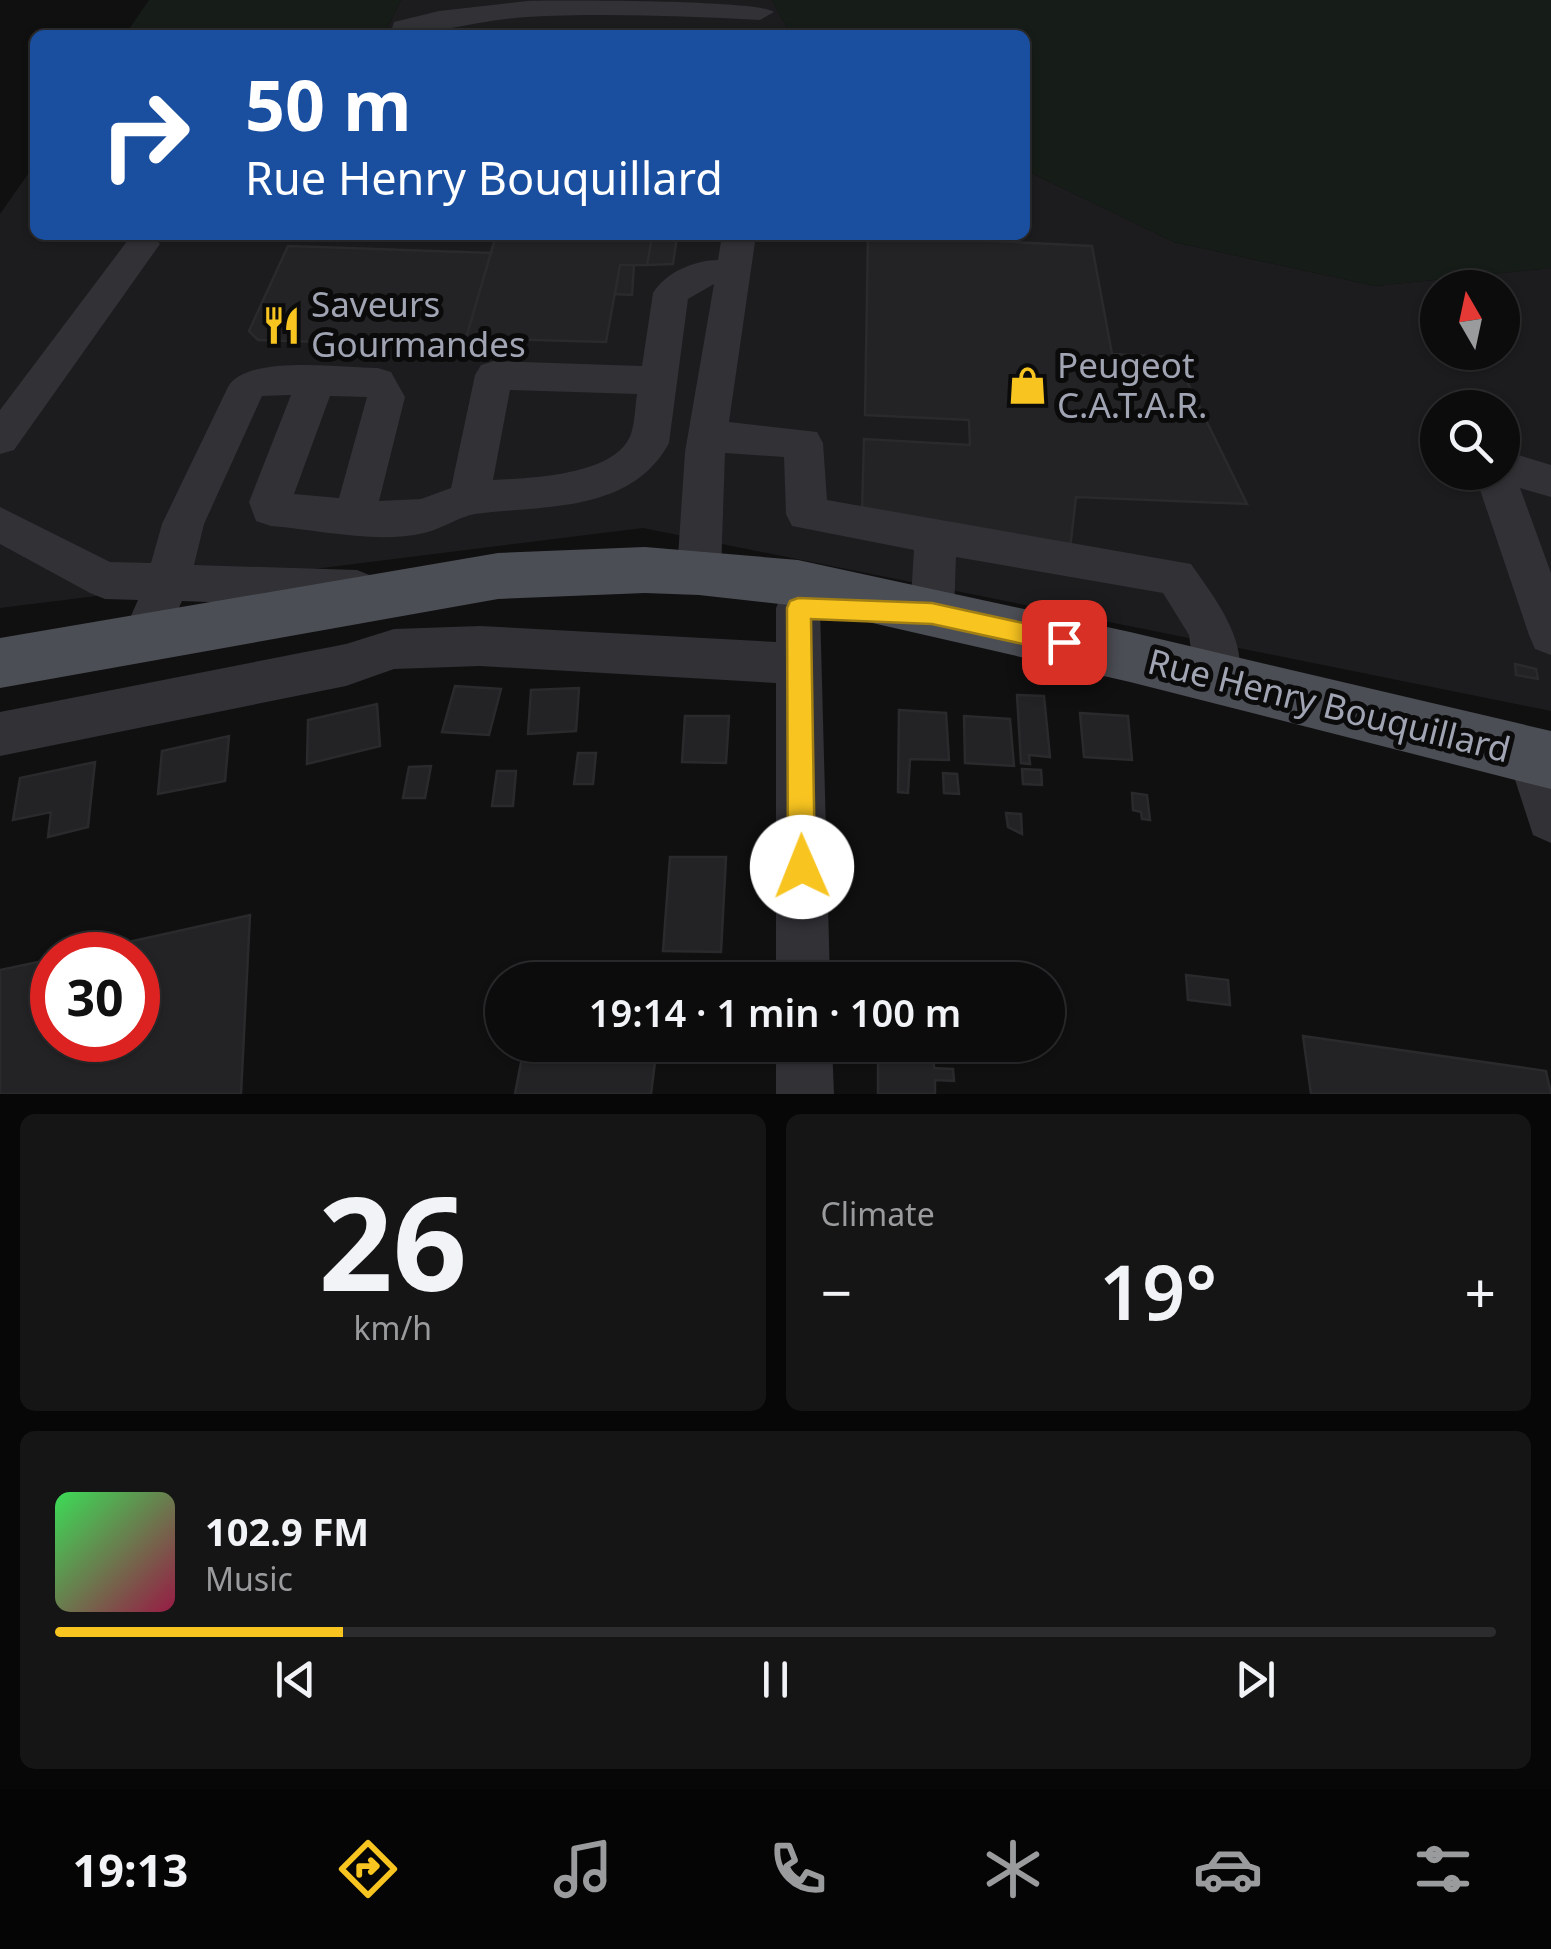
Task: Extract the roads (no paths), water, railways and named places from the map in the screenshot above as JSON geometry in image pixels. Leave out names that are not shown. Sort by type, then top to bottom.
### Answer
[{"type":"main road","name":"Rue Henry Bouquillard","points":[[0,663],[498,576],[645,570],[699,572],[798,583],[1541,758]]},
{"type":"main road","name":"Rue Henry Bouquillard","points":[[408,591],[699,572]]},
{"type":"main road","name":"Rue Henry Bouquillard","points":[[492,588],[710,596],[798,608],[932,614]]},
{"type":"street","points":[[404,30],[424,15],[459,5],[514,0],[688,4],[759,16]]},
{"type":"street","points":[[459,5],[468,19],[463,30]]},
{"type":"street","points":[[0,439],[143,244]]},
{"type":"street","points":[[316,382],[270,502],[271,509],[354,518],[423,516],[469,498],[562,493],[637,458],[649,443],[671,293],[736,253]]},
{"type":"street","points":[[699,572],[706,444],[736,253]]},
{"type":"street","points":[[469,498],[494,375],[658,380]]},
{"type":"street","points":[[144,636],[167,585],[183,524],[247,387],[258,381],[378,382],[384,387],[386,397],[354,518]]},
{"type":"street","points":[[706,444],[803,443],[807,514],[1176,577],[1211,630],[1218,679]]},
{"type":"street","points":[[645,570],[664,556],[706,444]]},
{"type":"street","points":[[1520,472],[1551,481]]},
{"type":"street","points":[[1500,490],[1551,635]]},
{"type":"street","points":[[0,524],[105,580],[408,591]]},
{"type":"street","points":[[932,614],[936,536]]},
{"type":"street","points":[[798,608],[803,962]]},
{"type":"street","points":[[0,734],[346,665],[394,649],[480,646],[798,664]]},
{"type":"street","points":[[1541,758],[1551,818]]},
{"type":"street","points":[[804,1062],[805,1094]]},
{"type":"place","name":"Saveurs Gourmandes","points":[[281,325]]},
{"type":"place","name":"Peugeot C.A.T.A.R.","points":[[1027,386]]}]
